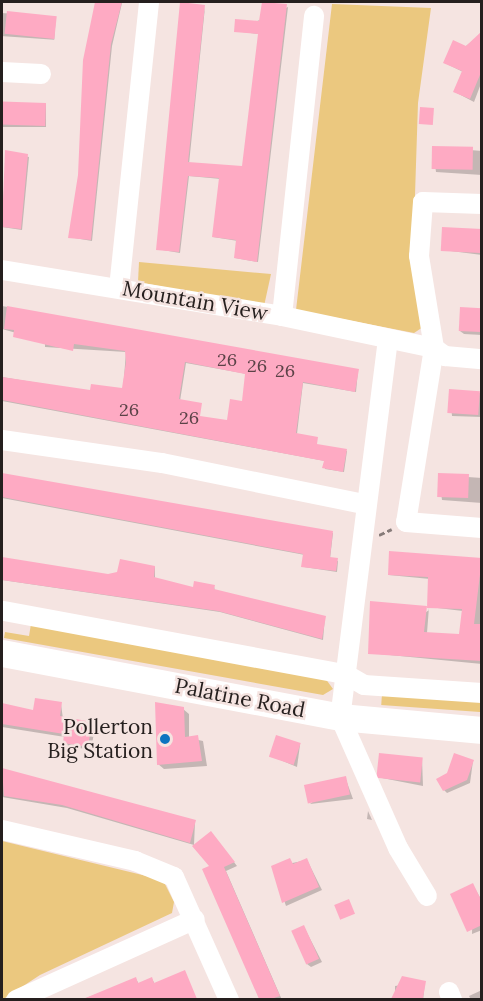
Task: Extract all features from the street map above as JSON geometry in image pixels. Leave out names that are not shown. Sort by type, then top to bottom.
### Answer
[{"type":"street","points":[[119,288],[149,2]]},
{"type":"street","points":[[282,316],[314,16]]},
{"type":"street","points":[[2,72],[41,75]]},
{"type":"street","points":[[482,204],[423,202],[419,256],[434,348],[406,522],[482,528]]},
{"type":"street","name":"Mountain View","points":[[2,270],[282,316],[434,348],[445,356],[482,359]]},
{"type":"street","points":[[388,339],[363,504],[340,717],[398,848],[428,896]]},
{"type":"street","points":[[2,440],[162,463],[363,504]]},
{"type":"street","points":[[4,611],[345,674],[364,685],[482,693]]},
{"type":"street","name":"Palatine Road","points":[[2,653],[340,717],[482,730]]},
{"type":"street","points":[[2,830],[163,869],[174,878],[195,919],[229,999]]},
{"type":"street","points":[[16,999],[195,919]]},
{"type":"shaded area","points":[[332,4],[431,8],[418,103],[415,195],[414,257],[423,327],[414,333],[296,310]]},
{"type":"shaded area","points":[[139,262],[271,274],[264,306],[138,282]]},
{"type":"shaded area","points":[[31,624],[325,678],[333,689],[323,695],[4,638],[5,632],[29,636]]},
{"type":"shaded area","points":[[382,694],[481,701],[480,712],[381,705]]},
{"type":"shaded area","points":[[2,841],[163,880],[174,902],[172,913],[40,975],[2,1000]]},
{"type":"building","points":[[95,2],[122,2],[111,44],[91,240],[68,238],[78,175],[83,60]]},
{"type":"building","points":[[180,2],[205,5],[188,162],[242,166],[258,34],[234,32],[235,19],[259,21],[262,2],[287,4],[257,262],[234,258],[236,240],[212,237],[219,178],[188,176],[179,252],[156,250]]},
{"type":"building","points":[[7,11],[57,16],[54,39],[5,34]]},
{"type":"building","points":[[482,31],[482,70],[470,99],[453,92],[462,71],[443,63],[453,40],[466,46]]},
{"type":"building","points":[[2,101],[46,103],[45,126],[2,124]]},
{"type":"building","points":[[420,107],[434,108],[433,125],[419,124]]},
{"type":"building","points":[[432,146],[473,147],[473,170],[432,169]]},
{"type":"building","points":[[5,150],[28,154],[21,229],[2,227]]},
{"type":"building","points":[[442,227],[482,229],[481,253],[441,251]]},
{"type":"building","points":[[7,306],[359,369],[355,392],[303,382],[296,433],[318,437],[317,444],[347,449],[343,472],[322,468],[324,461],[2,400],[2,377],[90,390],[91,384],[122,388],[126,362],[125,351],[74,344],[73,351],[13,337],[14,330],[4,329]],"holes":[[[185,362],[245,374],[242,401],[230,399],[227,420],[200,416],[202,403],[179,399]]]},
{"type":"building","points":[[460,307],[482,308],[481,332],[459,331]]},
{"type":"building","points":[[449,389],[480,391],[478,415],[447,413]]},
{"type":"building","points":[[2,473],[333,531],[330,557],[338,558],[336,571],[301,567],[303,554],[2,497]]},
{"type":"building","points":[[438,473],[469,474],[468,498],[437,497]]},
{"type":"building","points":[[389,551],[482,558],[474,624],[482,624],[482,661],[368,654],[370,601],[427,606],[424,632],[459,634],[462,609],[427,608],[428,577],[388,575]]},
{"type":"building","points":[[2,557],[108,574],[117,572],[120,559],[155,566],[154,577],[193,587],[194,581],[215,585],[214,589],[326,616],[322,639],[218,611],[2,580]]},
{"type":"building","points":[[35,698],[62,702],[60,716],[92,722],[88,747],[63,743],[64,734],[2,724],[2,703],[33,710]]},
{"type":"building","points":[[155,702],[184,707],[185,737],[198,735],[202,761],[157,765]]},
{"type":"building","points":[[276,735],[301,743],[294,765],[269,757]]},
{"type":"building","points":[[379,753],[423,758],[420,782],[376,778]]},
{"type":"building","points":[[454,753],[474,760],[467,780],[443,791],[436,779],[447,773]]},
{"type":"building","points":[[2,768],[196,820],[190,843],[62,805],[4,796]]},
{"type":"building","points":[[346,776],[350,795],[308,804],[304,785]]},
{"type":"building","points":[[211,831],[235,862],[224,867],[280,996],[259,999],[202,869],[209,866],[192,846]]},
{"type":"building","points":[[290,858],[293,864],[307,858],[319,887],[282,903],[271,866]]},
{"type":"building","points":[[473,883],[482,902],[482,925],[467,932],[450,894]]},
{"type":"building","points":[[349,899],[355,914],[340,920],[334,905]]},
{"type":"building","points":[[304,925],[319,959],[306,964],[291,931]]},
{"type":"building","points":[[185,970],[197,999],[83,999],[136,977],[138,983],[152,977],[154,983]]},
{"type":"building","points":[[402,976],[426,981],[423,998],[391,999]]},
{"type":"place","name":"Pollerton Big Station","points":[[165,739]]}]
